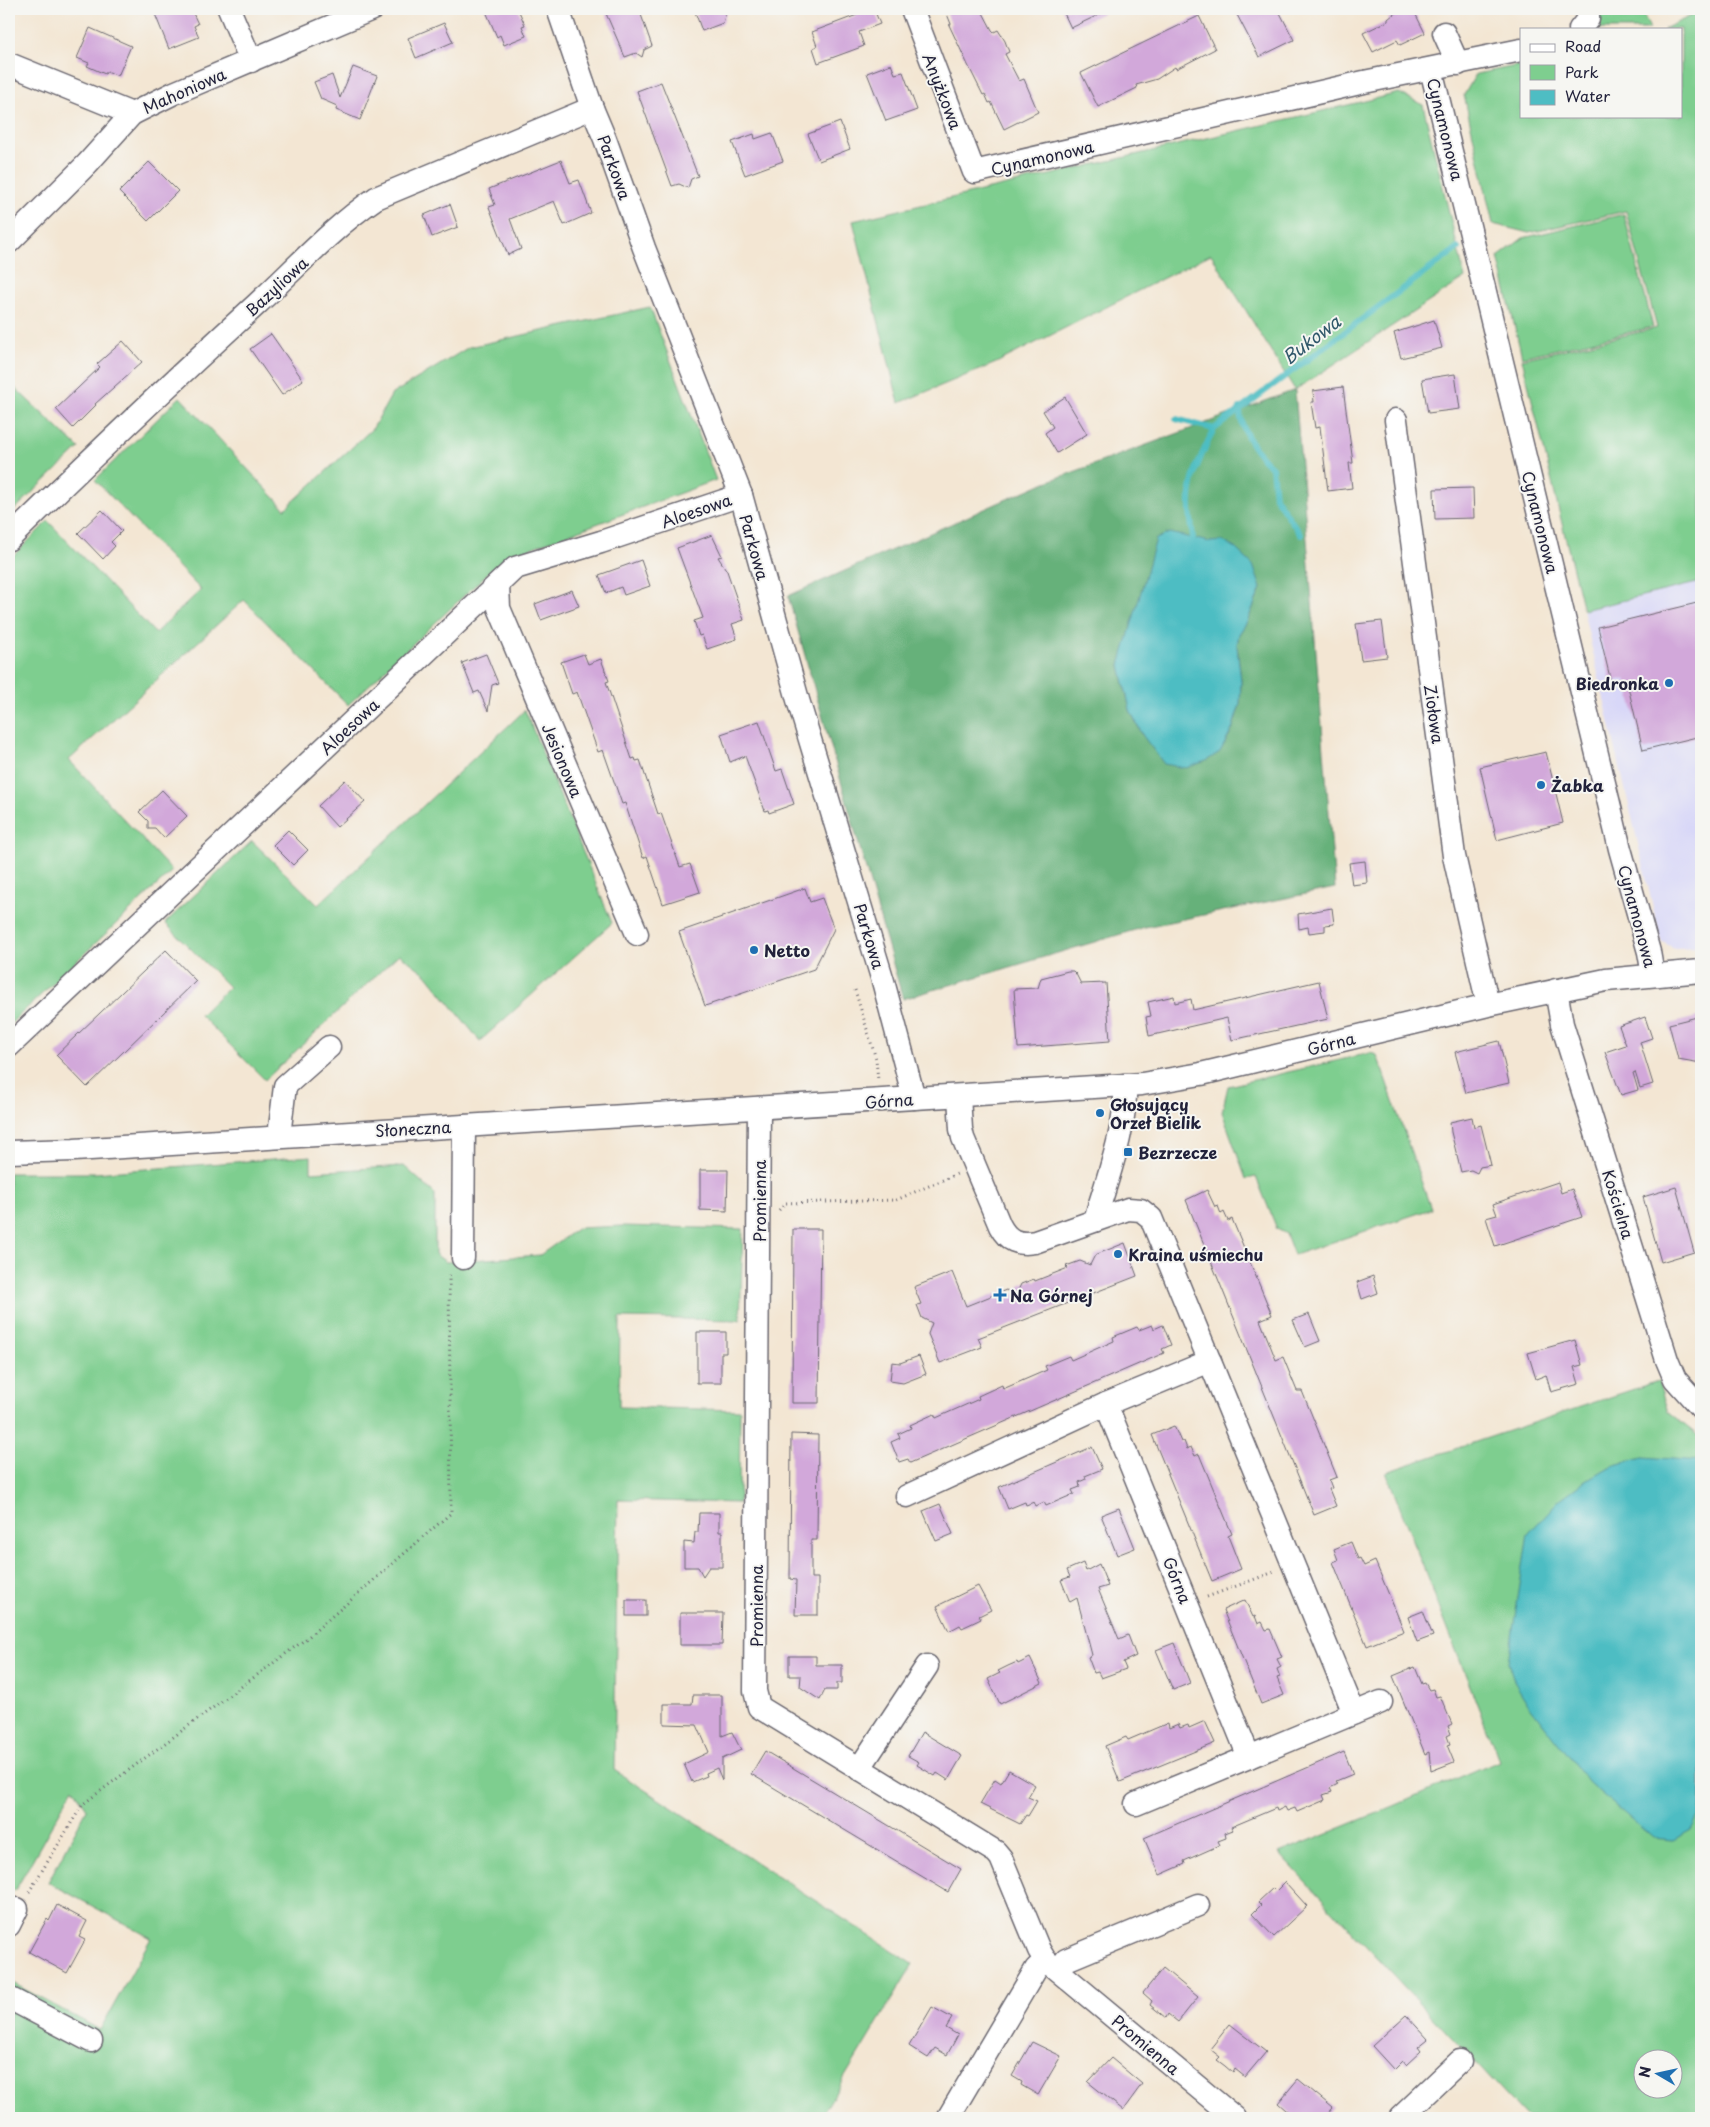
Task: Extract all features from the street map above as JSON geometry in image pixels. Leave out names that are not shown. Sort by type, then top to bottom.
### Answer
[{"type":"street","points":[[229,9],[251,61]]},
{"type":"street","name":"Mahoniowa","points":[[9,242],[68,184],[132,114],[372,9]]},
{"type":"street","name":"Parkowa","points":[[558,9],[592,108],[644,248],[741,495],[798,700],[903,1051],[914,1098]]},
{"type":"street","name":"Anyżkowa","points":[[912,9],[974,172]]},
{"type":"street","points":[[1581,28],[1588,19],[1588,9]]},
{"type":"street","name":"Cynamonowa","points":[[1444,32],[1458,64]]},
{"type":"street","name":"Cynamonowa","points":[[974,172],[1364,82],[1520,50]]},
{"type":"street","points":[[9,64],[132,114]]},
{"type":"street","name":"Cynamonowa","points":[[1432,69],[1620,849],[1649,952],[1653,975]]},
{"type":"street","name":"Bazyliowa","points":[[9,539],[136,415],[286,277],[348,216],[376,198],[592,108]]},
{"type":"street","name":"Ziołowa","points":[[1396,420],[1454,856],[1488,1004]]},
{"type":"street","name":"Aloesowa","points":[[9,1046],[515,568],[601,542],[741,495]]},
{"type":"street","name":"Jesionowa","points":[[498,585],[499,608],[637,934]]},
{"type":"street","name":"Górna","points":[[818,1104],[1125,1085],[1201,1074],[1488,1004],[1606,980],[1701,971]]},
{"type":"street","name":"Kościelna","points":[[1556,990],[1562,1024],[1668,1360],[1675,1379],[1701,1407]]},
{"type":"street","points":[[279,1136],[285,1086],[329,1046]]},
{"type":"street","points":[[1095,1220],[1123,1120],[1126,1103],[1125,1085]]},
{"type":"street","points":[[959,1096],[960,1130],[1000,1226],[1008,1238],[1022,1244],[1035,1242],[1128,1208],[1141,1210],[1149,1215],[1210,1361],[1348,1715]]},
{"type":"street","name":"Słoneczna","points":[[9,1152],[74,1150],[818,1104]]},
{"type":"street","name":"Promienna","points":[[759,1108],[756,1700],[759,1707],[996,1852],[1039,1950],[1051,1965],[1235,2118]]},
{"type":"street","points":[[456,1263],[464,1126]]},
{"type":"street","points":[[907,1496],[1106,1404],[1210,1361]]},
{"type":"street","name":"Górna","points":[[1106,1404],[1249,1757]]},
{"type":"street","points":[[859,1769],[927,1666]]},
{"type":"street","points":[[1136,1804],[1381,1702]]},
{"type":"street","points":[[948,2118],[1036,1969],[1066,1960],[1198,1905]]},
{"type":"street","points":[[9,1998],[91,2041]]},
{"type":"street","points":[[1400,2118],[1460,2061]]},
{"type":"path","points":[[855,990],[876,1059],[880,1101]]},
{"type":"path","points":[[876,1059],[903,1051]]},
{"type":"path","points":[[758,1229],[786,1203],[896,1200],[963,1172]]},
{"type":"path","points":[[13,1917],[83,1804],[306,1638],[450,1513],[456,1263]]},
{"type":"path","points":[[1187,1604],[1281,1569]]},
{"type":"shaded area","points":[[1701,582],[1701,947],[1674,948],[1661,941],[1583,610]]},
{"type":"green space","points":[[1601,9],[1641,9],[1650,28],[1598,28]]},
{"type":"green space","points":[[1701,11],[1701,582],[1583,610],[1522,359],[1657,328],[1626,211],[1529,233],[1493,224],[1464,95],[1476,74],[1520,65],[1520,118],[1682,118],[1682,28],[1666,28]]},
{"type":"green space","points":[[1399,93],[1423,105],[1465,278],[1295,390],[1211,254],[996,363],[899,403],[853,221]]},
{"type":"green space","points":[[1624,214],[1653,327],[1522,357],[1498,257],[1523,238]]},
{"type":"green space","points":[[650,307],[716,480],[504,558],[348,705],[244,600],[69,760],[172,871],[9,1025],[9,560],[48,521],[155,633],[201,590],[95,480],[180,397],[285,509],[373,428],[392,394],[469,347]]},
{"type":"green space","points":[[14,387],[79,448],[9,515],[9,392]]},
{"type":"green space","points":[[1295,390],[1335,888],[1145,927],[903,999],[788,596],[1041,484]],"holes":[[[1223,541],[1261,588],[1247,622],[1239,634],[1237,646],[1241,681],[1240,704],[1232,730],[1143,736],[1130,710],[1120,665],[1210,542]]]},
{"type":"green space","points":[[525,710],[612,923],[480,1041],[426,974],[399,954],[265,1080],[200,1015],[229,987],[165,923],[252,841],[318,905]]},
{"type":"green space","points":[[1370,1053],[1377,1055],[1431,1209],[1294,1255],[1286,1234],[1277,1229],[1256,1177],[1246,1179],[1222,1112],[1228,1086]]},
{"type":"green space","points":[[311,1156],[311,1172],[404,1166],[435,1194],[435,1254],[446,1262],[540,1255],[578,1228],[622,1226],[743,1229],[740,1320],[620,1318],[619,1407],[740,1410],[739,1503],[618,1500],[614,1770],[913,1964],[820,2118],[9,2118],[9,1981],[100,2030],[151,1938],[48,1882],[87,1809],[73,1788],[15,1891],[9,1888],[9,1173],[95,1173]]},
{"type":"green space","points":[[1658,1381],[1668,1412],[1701,1438],[1701,1963],[1698,1966],[1701,1969],[1701,2118],[1527,2118],[1279,1853],[1499,1760],[1386,1472]]},
{"type":"water","points":[[1169,533],[1210,542],[1223,541],[1235,548],[1253,565],[1261,588],[1247,622],[1239,634],[1237,646],[1241,681],[1240,704],[1232,730],[1220,752],[1206,761],[1186,768],[1164,764],[1143,736],[1130,710],[1120,665],[1156,539]]},
{"type":"water","points":[[1643,1457],[1701,1461],[1700,1813],[1691,1830],[1673,1840],[1653,1838],[1589,1783],[1528,1704],[1515,1683],[1508,1662],[1528,1534],[1559,1500],[1582,1483],[1611,1466]]},
{"type":"building","points":[[153,9],[191,9],[198,24],[194,26],[199,37],[169,49]]},
{"type":"building","points":[[485,9],[518,9],[525,25],[522,26],[526,36],[504,45],[500,35],[497,37]]},
{"type":"building","points":[[604,9],[639,9],[652,46],[644,50],[642,57],[636,53],[625,57]]},
{"type":"building","points":[[694,9],[727,9],[723,23],[702,31]]},
{"type":"building","points":[[867,9],[874,9],[880,24],[859,32],[864,46],[818,63],[813,48],[817,46],[812,32],[857,15],[856,13]]},
{"type":"building","points":[[945,9],[981,9],[992,30],[994,32],[998,30],[1005,41],[1009,52],[1005,54],[1019,81],[1024,79],[1038,112],[1004,129],[991,102],[989,103],[985,94],[983,95],[967,63],[949,25],[951,24]]},
{"type":"building","points":[[1062,9],[1111,9],[1071,28]]},
{"type":"building","points":[[1234,9],[1278,9],[1294,40],[1259,57]]},
{"type":"building","points":[[1400,9],[1413,9],[1425,33],[1400,45],[1397,40],[1373,52],[1363,33],[1388,21]]},
{"type":"building","points":[[1199,16],[1215,49],[1176,69],[1175,67],[1157,79],[1136,85],[1137,88],[1098,107],[1081,73]]},
{"type":"building","points":[[444,23],[453,42],[416,58],[408,38]]},
{"type":"building","points":[[90,28],[131,46],[118,76],[107,71],[105,74],[87,66],[89,63],[77,58]]},
{"type":"building","points":[[891,64],[895,74],[903,72],[917,110],[886,121],[867,73]]},
{"type":"building","points":[[353,67],[377,76],[360,120],[336,110],[337,106],[321,99],[314,82],[332,75],[340,98]]},
{"type":"building","points":[[661,82],[698,176],[691,179],[688,188],[679,184],[672,186],[637,91]]},
{"type":"building","points":[[840,122],[850,149],[819,161],[808,134]]},
{"type":"building","points":[[772,133],[783,161],[745,175],[732,142],[754,134],[755,139]]},
{"type":"building","points":[[561,160],[570,183],[579,180],[591,213],[564,225],[554,201],[510,219],[521,249],[508,255],[489,207],[495,205],[489,189]]},
{"type":"building","points":[[149,162],[178,191],[148,221],[119,192]]},
{"type":"building","points":[[450,204],[458,227],[432,237],[424,215]]},
{"type":"building","points":[[1434,320],[1442,348],[1401,358],[1394,333]]},
{"type":"building","points":[[271,334],[303,380],[282,395],[250,349]]},
{"type":"building","points":[[123,341],[142,362],[95,404],[73,428],[56,409],[100,367],[97,364]]},
{"type":"building","points":[[1455,374],[1460,409],[1428,413],[1422,379]]},
{"type":"building","points":[[1343,387],[1353,463],[1349,463],[1352,488],[1328,491],[1320,427],[1315,428],[1311,402],[1314,402],[1313,391]]},
{"type":"building","points":[[1065,397],[1087,434],[1057,453],[1045,433],[1053,427],[1043,411]]},
{"type":"building","points":[[1473,488],[1474,518],[1435,519],[1434,489]]},
{"type":"building","points":[[102,510],[122,531],[111,542],[115,546],[103,559],[78,533]]},
{"type":"building","points":[[712,535],[722,556],[718,557],[727,571],[744,620],[732,624],[737,639],[707,649],[702,635],[699,636],[694,621],[703,618],[677,548]]},
{"type":"building","points":[[641,560],[650,586],[624,595],[621,587],[606,593],[599,575]]},
{"type":"building","points":[[572,590],[579,606],[541,620],[535,604]]},
{"type":"building","points":[[1701,602],[1701,736],[1643,750],[1626,678],[1611,682],[1598,627]]},
{"type":"building","points":[[1382,621],[1387,657],[1361,660],[1356,624]]},
{"type":"building","points":[[486,654],[498,683],[492,685],[488,711],[479,691],[474,693],[462,663]]},
{"type":"building","points":[[584,654],[588,664],[601,659],[609,681],[606,682],[632,759],[640,760],[658,814],[661,813],[680,867],[690,864],[700,892],[663,904],[647,856],[643,858],[625,803],[622,804],[603,750],[598,752],[577,692],[572,694],[561,662]]},
{"type":"building","points":[[759,721],[776,771],[782,769],[794,804],[769,813],[768,810],[765,811],[745,756],[730,762],[721,734]]},
{"type":"building","points":[[1546,752],[1563,823],[1497,840],[1480,767]]},
{"type":"building","points":[[345,780],[365,802],[337,827],[318,806]]},
{"type":"building","points":[[162,790],[187,816],[164,838],[155,828],[148,828],[148,821],[139,812]]},
{"type":"building","points":[[288,830],[308,850],[293,865],[273,845]]},
{"type":"building","points":[[1365,861],[1367,883],[1352,885],[1349,863]]},
{"type":"building","name":"Netto","points":[[805,888],[810,902],[822,898],[834,929],[814,969],[705,1006],[679,932]]},
{"type":"building","points":[[1332,908],[1334,924],[1325,925],[1325,931],[1309,933],[1308,927],[1299,929],[1298,914]]},
{"type":"building","points":[[166,950],[196,981],[87,1087],[56,1055]]},
{"type":"building","points":[[1073,971],[1076,974],[1081,984],[1106,983],[1110,1041],[1018,1048],[1014,989],[1038,988],[1041,978]]},
{"type":"building","points":[[1319,981],[1328,1019],[1232,1040],[1227,1018],[1149,1036],[1146,1017],[1151,1016],[1148,1002],[1174,996],[1175,1003],[1191,999],[1193,1010]]},
{"type":"building","points":[[1701,1016],[1701,1063],[1678,1059],[1669,1024]]},
{"type":"building","points":[[1645,1017],[1652,1038],[1640,1042],[1653,1084],[1640,1088],[1635,1072],[1633,1073],[1638,1090],[1621,1095],[1605,1052],[1626,1045],[1619,1026]]},
{"type":"building","points":[[1499,1041],[1509,1083],[1466,1093],[1455,1052]]},
{"type":"building","points":[[1472,1117],[1474,1127],[1481,1125],[1491,1165],[1480,1167],[1477,1173],[1471,1170],[1461,1172],[1450,1122]]},
{"type":"building","points":[[700,1170],[728,1170],[727,1211],[700,1210]]},
{"type":"building","points":[[1558,1182],[1561,1193],[1572,1189],[1582,1217],[1495,1246],[1486,1218],[1497,1215],[1493,1204]]},
{"type":"building","points":[[1676,1187],[1694,1252],[1661,1262],[1643,1197]]},
{"type":"building","points":[[1207,1190],[1215,1207],[1218,1206],[1221,1214],[1224,1212],[1228,1221],[1232,1219],[1272,1315],[1260,1320],[1276,1360],[1283,1357],[1297,1391],[1302,1391],[1337,1477],[1329,1480],[1332,1488],[1329,1489],[1336,1506],[1314,1515],[1186,1200]]},
{"type":"building","points":[[793,1229],[821,1229],[819,1403],[792,1403]]},
{"type":"building","points":[[1125,1243],[1137,1276],[978,1338],[982,1347],[940,1363],[928,1334],[932,1323],[922,1318],[917,1305],[921,1304],[914,1287],[952,1272],[966,1306],[1006,1290],[1016,1295],[1021,1284],[1034,1279],[1035,1281],[1068,1268],[1066,1266],[1080,1261],[1090,1265],[1095,1255]]},
{"type":"building","points":[[1373,1276],[1378,1293],[1362,1299],[1357,1282]]},
{"type":"building","points":[[1309,1314],[1320,1341],[1305,1347],[1293,1320]]},
{"type":"building","points":[[1152,1325],[1154,1329],[1163,1325],[1171,1345],[1162,1349],[1164,1353],[910,1463],[908,1459],[899,1462],[891,1442],[900,1438],[898,1434],[911,1428],[910,1425],[934,1414],[936,1418],[979,1399],[978,1396],[1002,1385],[1003,1389],[1047,1370],[1045,1366],[1069,1356],[1071,1360],[1114,1341],[1113,1337],[1137,1327],[1139,1330]]},
{"type":"building","points":[[697,1332],[726,1332],[726,1353],[721,1353],[721,1383],[697,1383]]},
{"type":"building","points":[[1575,1340],[1582,1365],[1574,1367],[1579,1384],[1551,1392],[1546,1375],[1536,1379],[1528,1353]]},
{"type":"building","points":[[919,1356],[926,1374],[903,1383],[890,1381],[892,1362],[900,1363]]},
{"type":"building","points":[[1174,1426],[1181,1442],[1184,1441],[1187,1449],[1191,1447],[1195,1456],[1199,1454],[1232,1534],[1228,1536],[1241,1569],[1212,1581],[1152,1435]]},
{"type":"building","points":[[791,1434],[818,1435],[817,1540],[811,1540],[811,1578],[818,1578],[818,1615],[795,1615],[796,1580],[790,1579]]},
{"type":"building","points":[[1092,1447],[1102,1469],[1085,1476],[1086,1479],[1079,1482],[1080,1487],[1072,1490],[1074,1494],[1046,1506],[1044,1502],[1036,1506],[1034,1502],[1026,1505],[1025,1502],[1008,1509],[999,1487]]},
{"type":"building","points":[[940,1504],[953,1534],[936,1541],[923,1511]]},
{"type":"building","points":[[1119,1508],[1135,1548],[1117,1555],[1101,1515]]},
{"type":"building","points":[[699,1513],[719,1513],[719,1532],[722,1532],[722,1567],[709,1567],[703,1576],[698,1567],[684,1567],[684,1542],[694,1543],[695,1532],[698,1532]]},
{"type":"building","points":[[1351,1542],[1358,1559],[1360,1558],[1364,1566],[1375,1561],[1404,1631],[1367,1646],[1333,1562],[1338,1560],[1334,1549]]},
{"type":"building","points":[[1083,1563],[1086,1571],[1099,1564],[1108,1586],[1098,1589],[1119,1639],[1128,1635],[1136,1656],[1123,1662],[1126,1669],[1101,1678],[1098,1672],[1094,1673],[1088,1657],[1092,1655],[1077,1598],[1070,1602],[1061,1580],[1070,1577],[1067,1570]]},
{"type":"building","points":[[978,1586],[991,1610],[979,1616],[981,1619],[962,1628],[960,1625],[949,1631],[937,1606]]},
{"type":"building","points":[[626,1600],[646,1600],[646,1616],[626,1616]]},
{"type":"building","points":[[1245,1600],[1258,1624],[1262,1622],[1266,1630],[1270,1629],[1282,1657],[1277,1659],[1281,1667],[1277,1669],[1280,1677],[1277,1678],[1284,1695],[1261,1704],[1223,1610]]},
{"type":"building","points":[[1423,1611],[1433,1636],[1417,1642],[1408,1617]]},
{"type":"building","points":[[680,1613],[723,1613],[722,1645],[680,1645]]},
{"type":"building","points":[[1174,1643],[1190,1683],[1173,1690],[1156,1650]]},
{"type":"building","points":[[789,1656],[816,1656],[816,1665],[842,1665],[842,1683],[837,1683],[837,1690],[825,1690],[820,1700],[800,1687],[801,1676],[789,1676]]},
{"type":"building","points":[[1030,1658],[1042,1683],[1000,1704],[988,1679],[1000,1673],[998,1671],[1008,1666],[1017,1662],[1018,1664]]},
{"type":"building","points":[[1415,1667],[1422,1684],[1425,1683],[1429,1690],[1433,1689],[1436,1697],[1440,1696],[1452,1724],[1448,1726],[1451,1734],[1447,1736],[1450,1744],[1447,1745],[1454,1762],[1431,1771],[1429,1752],[1425,1754],[1393,1676]]},
{"type":"building","points":[[693,1695],[722,1695],[722,1736],[732,1732],[741,1750],[722,1759],[722,1780],[717,1768],[706,1773],[707,1776],[692,1782],[684,1764],[709,1752],[697,1725],[664,1724],[664,1704],[692,1704]]},
{"type":"building","points":[[1205,1721],[1215,1743],[1120,1782],[1105,1746],[1126,1737],[1128,1740],[1168,1723],[1169,1728],[1178,1724],[1180,1728],[1188,1725],[1189,1728]]},
{"type":"building","points":[[922,1732],[962,1756],[948,1780],[937,1773],[935,1776],[917,1765],[919,1762],[908,1756]]},
{"type":"building","points":[[765,1751],[961,1869],[948,1892],[751,1774]]},
{"type":"building","points":[[1344,1752],[1353,1774],[1336,1781],[1338,1784],[1330,1788],[1332,1792],[1323,1795],[1325,1800],[1297,1812],[1295,1808],[1287,1811],[1285,1807],[1277,1811],[1276,1808],[1231,1827],[1233,1830],[1225,1833],[1226,1838],[1218,1841],[1220,1845],[1184,1861],[1185,1864],[1160,1875],[1144,1838]]},
{"type":"building","points":[[1009,1770],[1035,1785],[1028,1797],[1037,1801],[1028,1816],[1026,1815],[1020,1824],[980,1804],[995,1779],[1001,1783]]},
{"type":"building","points":[[1285,1882],[1307,1906],[1274,1937],[1252,1914],[1261,1905],[1258,1902],[1273,1888],[1276,1891]]},
{"type":"building","points":[[57,1905],[87,1921],[79,1937],[85,1940],[67,1973],[29,1952]]},
{"type":"building","points":[[1163,1968],[1198,1997],[1178,2022],[1168,2014],[1166,2018],[1150,2005],[1152,2001],[1143,1993]]},
{"type":"building","points":[[932,2007],[952,2018],[946,2028],[958,2035],[947,2055],[935,2048],[928,2058],[909,2046]]},
{"type":"building","points":[[1406,2015],[1428,2039],[1418,2047],[1421,2051],[1406,2065],[1403,2061],[1394,2070],[1372,2046]]},
{"type":"building","points":[[1230,2024],[1266,2052],[1245,2077],[1235,2069],[1233,2073],[1217,2060],[1220,2057],[1210,2049]]},
{"type":"building","points":[[1032,2042],[1061,2056],[1038,2095],[1021,2085],[1022,2082],[1012,2076]]},
{"type":"building","points":[[1111,2058],[1142,2084],[1123,2110],[1088,2082]]},
{"type":"building","points":[[1298,2079],[1333,2108],[1324,2118],[1295,2118],[1278,2103]]},
{"type":"waterway","name":"Bukowa","points":[[1176,419],[1214,429],[1458,248]]},
{"type":"waterway","points":[[1240,408],[1242,424],[1250,441],[1272,467],[1275,497],[1301,535]]},
{"type":"waterway","points":[[1193,538],[1190,509],[1191,490],[1198,463],[1214,429]]},
{"type":"place","name":"Biedronka","points":[[1669,683]]},
{"type":"place","name":"Żabka","points":[[1541,785]]},
{"type":"place","name":"Netto","points":[[754,950]]},
{"type":"place","name":"Głosujący Orzeł Bielik","points":[[1100,1113]]},
{"type":"place","name":"Bezrzecze","points":[[1128,1152]]},
{"type":"place","name":"Kraina uśmiechu","points":[[1118,1254]]},
{"type":"place","name":"Na Górnej","points":[[1000,1295]]}]
